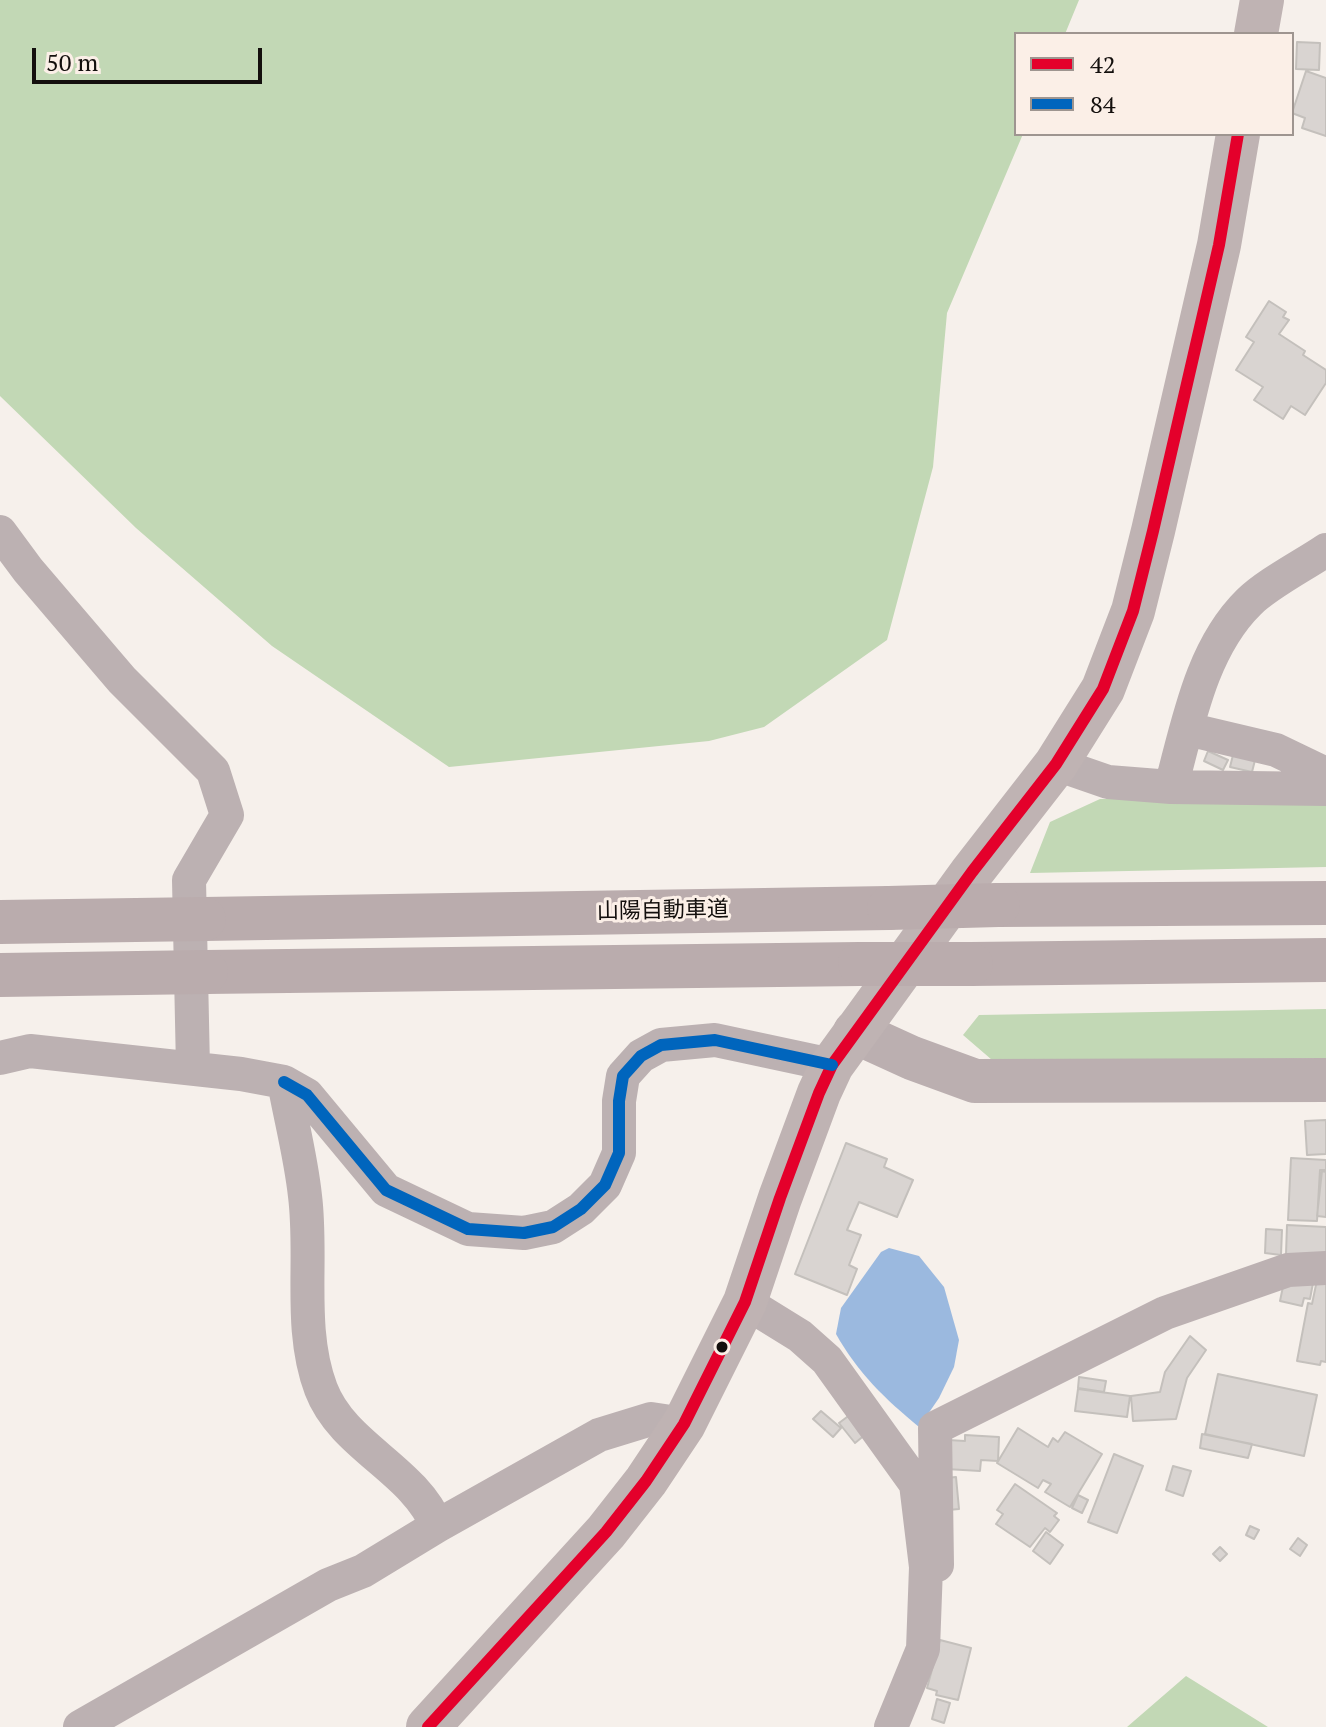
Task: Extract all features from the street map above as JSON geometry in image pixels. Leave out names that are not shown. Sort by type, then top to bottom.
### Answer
[{"type":"highway","name":"山陽自動車道","points":[[0,922],[998,905],[1326,903]]},
{"type":"highway","points":[[0,975],[1326,960]]},
{"type":"highway","points":[[0,985],[115,973]]},
{"type":"main road","points":[[1256,32],[1262,0]]},
{"type":"main road","points":[[446,1721],[606,1532],[646,1481],[684,1424],[745,1302],[819,1093],[844,1048],[1056,764],[1103,689],[1133,611],[1219,245],[1238,136]]},
{"type":"street","points":[[0,532],[28,570],[122,680],[213,771],[227,815],[189,880],[193,1068]]},
{"type":"street","points":[[1171,787],[1187,729],[1218,642],[1250,601],[1326,550]]},
{"type":"street","points":[[1187,729],[1276,750],[1326,774]]},
{"type":"street","points":[[1056,764],[1108,782],[1171,787],[1326,789]]},
{"type":"street","points":[[10,1050],[193,1068],[284,1082],[307,1095],[386,1190],[468,1229],[524,1233],[553,1227],[581,1209],[605,1185],[619,1153],[619,1101],[623,1076],[641,1056],[661,1045],[715,1040],[844,1048],[912,1058],[975,1081],[1326,1080]]},
{"type":"street","points":[[284,1082],[305,1195],[309,1260],[308,1317],[311,1350],[321,1390],[340,1424],[429,1506],[437,1526]]},
{"type":"street","points":[[926,1567],[937,1565],[935,1428],[1165,1313],[1288,1270],[1326,1268]]},
{"type":"street","points":[[745,1302],[800,1336],[827,1360],[916,1484],[926,1567],[923,1649],[891,1727]]},
{"type":"street","points":[[80,1727],[328,1585],[363,1571],[599,1435],[651,1419],[684,1424]]},
{"type":"green space","points":[[0,0],[1079,0],[1066,32],[1014,32],[1014,136],[1022,136],[947,313],[933,467],[887,640],[764,727],[709,741],[449,767],[272,646],[136,528],[0,396]]},
{"type":"green space","points":[[1326,796],[1326,867],[1030,873],[1050,822],[1100,799]]},
{"type":"green space","points":[[1326,1009],[1326,1058],[999,1066],[963,1035],[979,1015]]},
{"type":"green space","points":[[1186,1676],[1268,1727],[1127,1727]]},
{"type":"water","points":[[889,1248],[919,1256],[944,1287],[959,1340],[954,1367],[939,1398],[919,1427],[873,1385],[836,1334],[841,1308],[881,1252]]},
{"type":"building","points":[[1297,42],[1320,43],[1319,70],[1296,69]]},
{"type":"building","points":[[1306,71],[1326,78],[1326,136],[1302,128],[1305,118],[1294,114]]},
{"type":"building","points":[[1269,301],[1286,312],[1283,317],[1289,320],[1279,334],[1326,370],[1326,383],[1305,415],[1291,406],[1283,419],[1254,400],[1263,387],[1236,370],[1254,342],[1246,337]]},
{"type":"building","points":[[1208,751],[1228,760],[1223,770],[1204,761]]},
{"type":"building","points":[[1233,755],[1255,760],[1252,772],[1230,767]]},
{"type":"building","points":[[1326,1120],[1326,1154],[1307,1155],[1305,1121]]},
{"type":"building","points":[[846,1143],[887,1159],[884,1167],[913,1180],[897,1217],[859,1202],[847,1230],[861,1235],[849,1265],[857,1269],[847,1295],[795,1274]]},
{"type":"building","points":[[1291,1158],[1326,1160],[1326,1170],[1320,1170],[1317,1221],[1288,1220]]},
{"type":"building","points":[[1322,1171],[1326,1172],[1326,1217],[1317,1216]]},
{"type":"building","points":[[1287,1225],[1326,1227],[1326,1256],[1286,1254]]},
{"type":"building","points":[[1266,1229],[1282,1230],[1281,1255],[1265,1253]]},
{"type":"building","points":[[1285,1277],[1313,1283],[1310,1299],[1304,1298],[1302,1306],[1280,1301]]},
{"type":"building","points":[[1317,1280],[1326,1282],[1326,1362],[1321,1361],[1320,1365],[1297,1361],[1308,1303],[1312,1304]]},
{"type":"building","points":[[1190,1336],[1206,1350],[1187,1378],[1176,1419],[1133,1421],[1131,1396],[1160,1392],[1165,1372]]},
{"type":"building","points":[[1218,1374],[1317,1395],[1304,1456],[1205,1434]]},
{"type":"building","points":[[1079,1377],[1106,1381],[1104,1392],[1078,1388]]},
{"type":"building","points":[[1078,1389],[1130,1396],[1127,1417],[1075,1411]]},
{"type":"building","points":[[821,1411],[841,1428],[833,1437],[813,1419]]},
{"type":"building","points":[[851,1414],[866,1434],[855,1443],[839,1423]]},
{"type":"building","points":[[1018,1428],[1048,1447],[1053,1438],[1058,1442],[1065,1432],[1102,1454],[1070,1507],[1045,1492],[1051,1484],[1043,1480],[1038,1488],[997,1463]]},
{"type":"building","points":[[1202,1434],[1252,1444],[1248,1458],[1200,1448]]},
{"type":"building","points":[[965,1435],[999,1437],[998,1461],[981,1460],[980,1471],[946,1469],[948,1440],[965,1441]]},
{"type":"building","points":[[1114,1454],[1143,1466],[1117,1533],[1088,1522]]},
{"type":"building","points":[[1173,1466],[1191,1471],[1183,1496],[1166,1490]]},
{"type":"building","points":[[956,1477],[959,1509],[948,1510],[945,1478]]},
{"type":"building","points":[[1015,1484],[1057,1513],[1054,1516],[1059,1520],[1050,1532],[1045,1528],[1030,1547],[996,1524],[1003,1514],[997,1510]]},
{"type":"building","points":[[1078,1495],[1088,1500],[1082,1513],[1072,1508]]},
{"type":"building","points":[[1250,1526],[1259,1530],[1254,1539],[1246,1535]]},
{"type":"building","points":[[1046,1532],[1063,1545],[1050,1564],[1033,1551]]},
{"type":"building","points":[[1298,1538],[1307,1545],[1300,1556],[1290,1549]]},
{"type":"building","points":[[1220,1547],[1227,1554],[1220,1561],[1213,1554]]},
{"type":"building","points":[[940,1640],[971,1648],[958,1700],[936,1695],[937,1691],[927,1688]]},
{"type":"building","points":[[937,1699],[950,1703],[944,1723],[932,1719]]},
{"type":"transit line","name":"42","points":[[428,1727],[606,1532],[646,1481],[684,1424],[745,1302],[780,1198],[832,1065],[972,872],[1056,764],[1103,689],[1133,611],[1153,531],[1219,245],[1238,136]]},
{"type":"transit line","name":"84","points":[[284,1082],[307,1095],[386,1190],[468,1229],[524,1233],[553,1227],[581,1209],[605,1185],[619,1153],[619,1101],[623,1076],[641,1056],[661,1045],[715,1040],[832,1065]]}]
